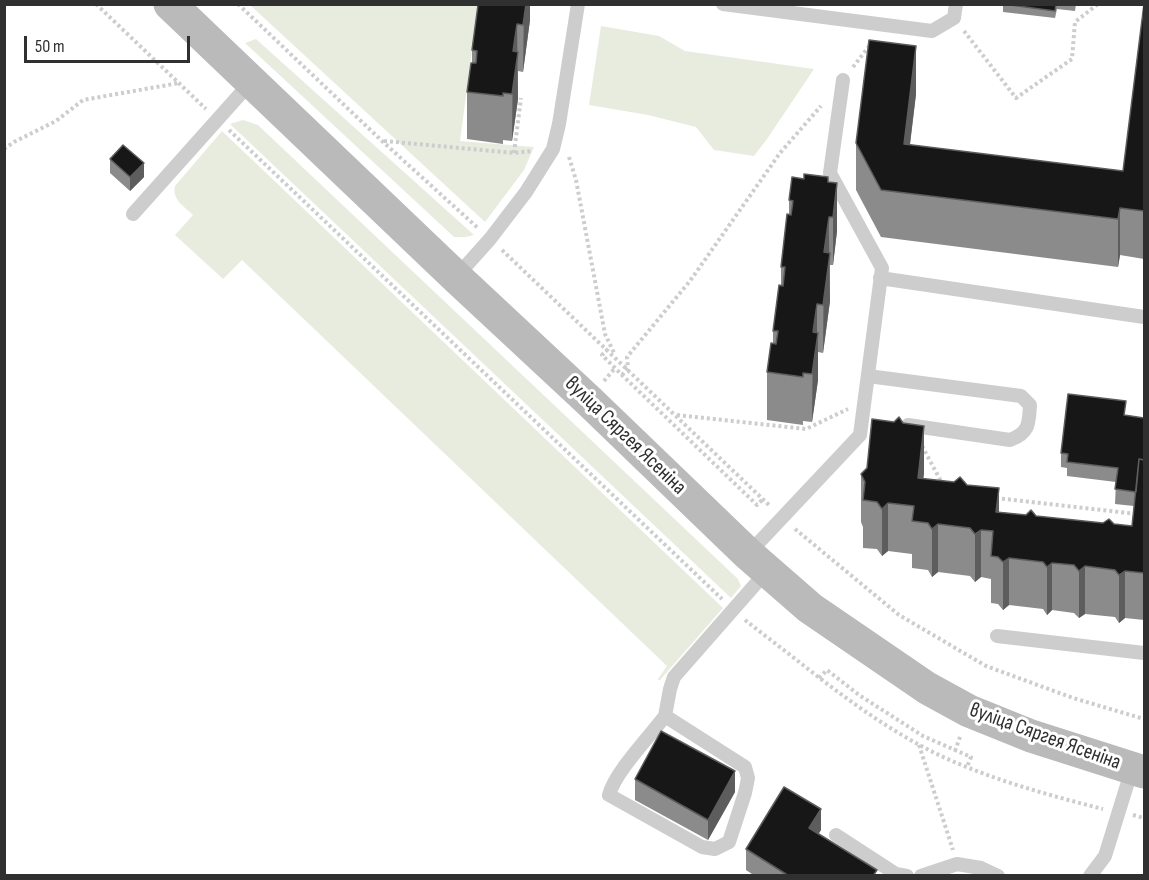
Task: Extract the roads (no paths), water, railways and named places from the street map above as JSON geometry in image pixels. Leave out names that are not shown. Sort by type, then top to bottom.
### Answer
[{"type":"main road","name":"вуліца Сяргея Ясеніна","points":[[170,4],[456,277],[758,562],[810,608],[927,688],[969,711],[1031,736],[1138,770]]},
{"type":"lane","points":[[456,277],[490,239],[526,192],[553,149],[578,4]]},
{"type":"lane","points":[[723,4],[932,31],[955,11]]},
{"type":"lane","points":[[665,716],[745,767],[748,778],[745,793],[729,842],[715,849],[702,847],[609,795],[611,786],[621,771],[665,716],[674,677],[733,609],[782,518],[860,435],[867,419],[864,401],[882,268],[830,173],[843,80]]},
{"type":"lane","points":[[133,214],[251,82]]},
{"type":"lane","points":[[880,278],[1144,317]]},
{"type":"lane","points":[[868,376],[1021,396],[1030,405],[1029,424],[1021,436],[1010,440],[896,424]]},
{"type":"lane","points":[[997,636],[1144,653]]},
{"type":"lane","points":[[1090,876],[1105,856],[1118,812],[1138,770]]},
{"type":"lane","points":[[836,836],[896,874],[907,876]]},
{"type":"lane","points":[[921,876],[957,864],[981,868],[998,876]]}]
